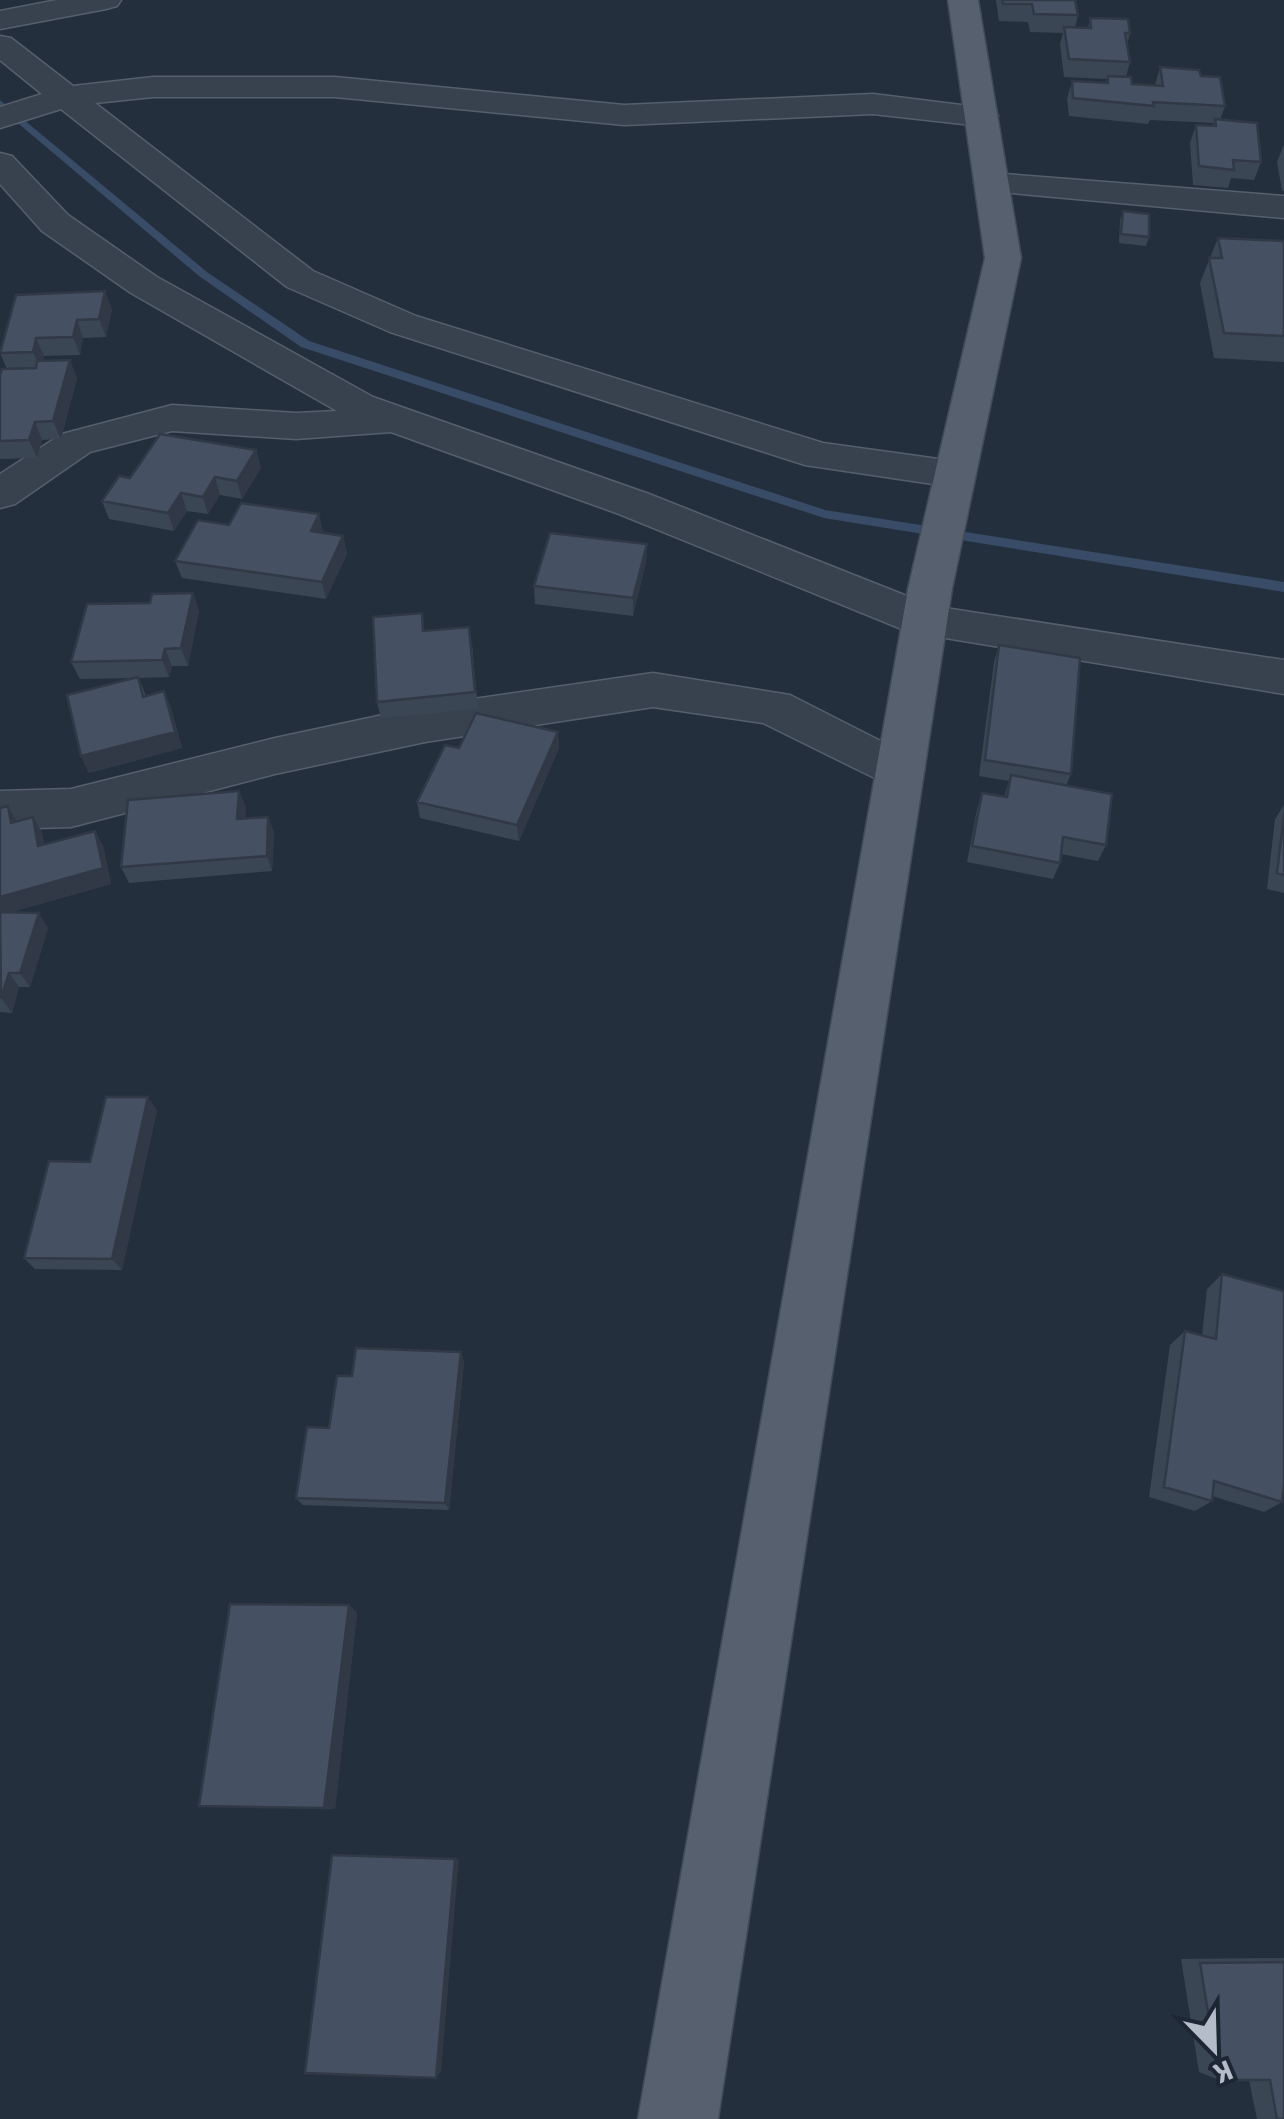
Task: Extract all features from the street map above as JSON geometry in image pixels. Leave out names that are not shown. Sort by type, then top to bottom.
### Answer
[{"type":"main road","points":[[678,2119],[928,605],[1002,258],[964,0]]},
{"type":"street","points":[[0,20],[106,0]]},
{"type":"street","points":[[0,45],[52,101],[300,280],[386,316],[819,456],[952,481]]},
{"type":"street","points":[[0,118],[52,101],[153,88],[335,87],[624,115],[873,104],[981,116]]},
{"type":"street","points":[[0,163],[55,223],[144,285],[359,406],[928,605],[1284,677]]},
{"type":"street","points":[[992,183],[1284,208]]},
{"type":"street","points":[[0,494],[76,442],[172,418],[296,426],[398,420]]},
{"type":"street","points":[[0,810],[70,808],[276,756],[425,724],[654,690],[773,707],[900,772]]},
{"type":"building","points":[[1002,0],[1075,0],[1078,15],[1034,14],[1032,4],[1003,4]]},
{"type":"building","points":[[1090,18],[1128,19],[1130,33],[1125,33],[1130,62],[1069,59],[1064,27],[1091,28]]},
{"type":"building","points":[[1160,67],[1199,70],[1201,76],[1220,77],[1225,106],[1153,102],[1154,106],[1073,98],[1072,81],[1108,83],[1108,76],[1131,77],[1132,84],[1163,86]]},
{"type":"building","points":[[1215,119],[1257,123],[1261,162],[1233,160],[1234,170],[1199,166],[1196,125],[1216,126]]},
{"type":"building","points":[[1123,211],[1149,214],[1149,237],[1121,234]]},
{"type":"building","points":[[1218,238],[1284,241],[1284,336],[1224,333],[1209,258],[1222,258]]},
{"type":"building","points":[[105,291],[99,319],[77,320],[73,337],[36,338],[33,352],[0,353],[16,295]]},
{"type":"building","points":[[70,360],[53,421],[35,422],[29,440],[0,441],[2,369],[36,368],[37,361]]},
{"type":"building","points":[[160,434],[256,450],[237,481],[215,477],[203,497],[181,493],[168,513],[102,501],[119,476],[130,478]]},
{"type":"building","points":[[241,503],[319,514],[311,531],[343,536],[322,582],[175,561],[198,520],[229,525]]},
{"type":"building","points":[[550,533],[647,544],[633,598],[534,586]]},
{"type":"building","points":[[193,593],[181,648],[165,649],[162,660],[71,662],[87,604],[150,603],[152,594]]},
{"type":"building","points":[[422,613],[423,631],[469,627],[475,692],[377,702],[373,617]]},
{"type":"building","points":[[999,645],[1080,658],[1071,774],[985,760]]},
{"type":"building","points":[[138,677],[143,697],[164,691],[175,732],[81,756],[67,695]]},
{"type":"building","points":[[476,713],[558,732],[517,825],[417,802],[445,745],[459,748]]},
{"type":"building","points":[[1011,775],[1112,794],[1106,845],[1063,837],[1060,863],[972,846],[982,793],[1007,797]]},
{"type":"building","points":[[239,791],[237,819],[268,817],[267,856],[121,867],[128,800]]},
{"type":"building","points":[[8,806],[11,823],[33,817],[38,846],[95,831],[103,868],[0,897],[0,808]]},
{"type":"building","points":[[1284,814],[1284,875],[1277,873]]},
{"type":"building","points":[[0,912],[39,913],[20,973],[9,973],[1,998]]},
{"type":"building","points":[[106,1097],[148,1097],[112,1259],[24,1258],[49,1161],[90,1162]]},
{"type":"building","points":[[1222,1274],[1284,1291],[1282,1502],[1214,1481],[1212,1501],[1164,1487],[1185,1331],[1216,1339]]},
{"type":"building","points":[[356,1348],[461,1352],[445,1503],[296,1498],[307,1427],[329,1428],[337,1376],[352,1376]]},
{"type":"building","points":[[230,1604],[349,1605],[324,1808],[199,1806]]},
{"type":"building","points":[[332,1855],[455,1859],[436,2078],[305,2073]]},
{"type":"building","points":[[1284,1962],[1284,2119],[1277,2119],[1270,2080],[1219,2080],[1200,1963]]},
{"type":"waterway","points":[[0,103],[203,274],[305,344],[824,514],[1284,587]]}]
